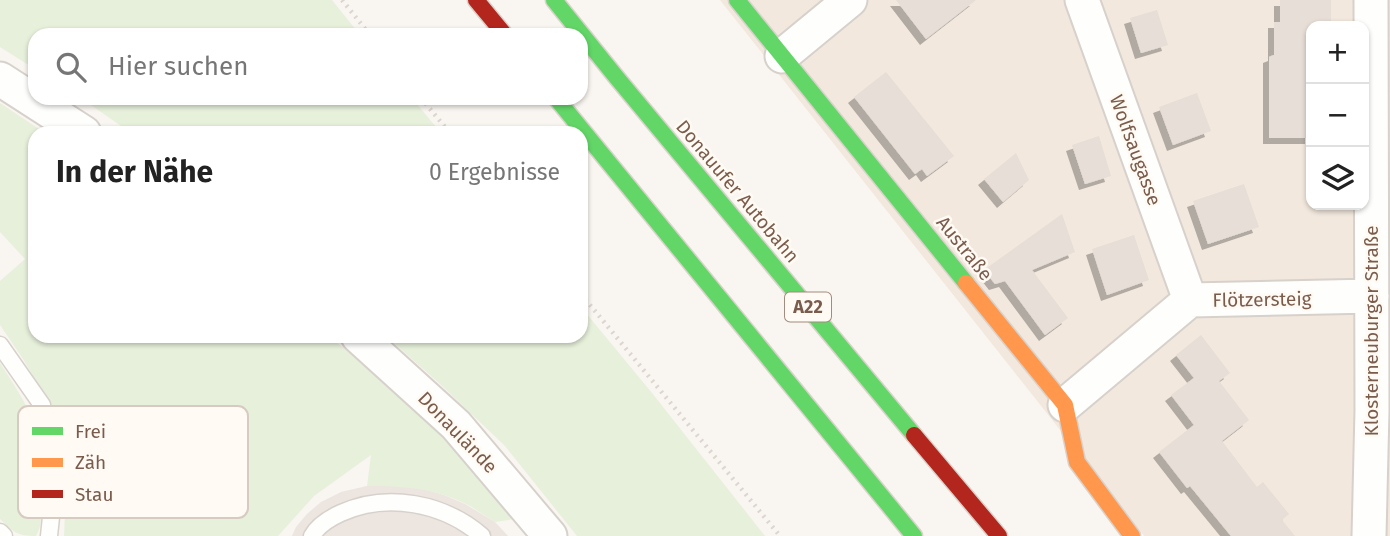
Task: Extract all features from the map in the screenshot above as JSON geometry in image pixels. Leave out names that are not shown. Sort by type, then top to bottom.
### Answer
[{"type":"main road","points":[[476,0],[499,28]]},
{"type":"main road","name":"Donauufer Autobahn","points":[[554,0],[577,28]]},
{"type":"main road","name":"Austraße","points":[[737,0],[1065,405],[1077,462],[1132,536]]},
{"type":"main road","name":"Donauufer Autobahn","points":[[588,42],[999,536]]},
{"type":"main road","points":[[562,105],[579,126]]},
{"type":"main road","points":[[588,137],[914,536]]},
{"type":"street","points":[[782,56],[850,0]]},
{"type":"street","name":"Wolfsaugasse","points":[[1082,0],[1190,300]]},
{"type":"street","name":"Klosterneuburger Straße","points":[[1369,536],[1372,410],[1371,0]]},
{"type":"street","points":[[0,79],[28,97]]},
{"type":"street","points":[[40,105],[73,126]]},
{"type":"street","name":"Flötzersteig","points":[[1065,405],[1190,300],[1371,296]]},
{"type":"street","name":"Donaulände","points":[[366,343],[456,425],[550,536]]},
{"type":"lane","points":[[0,345],[42,406]]},
{"type":"lane","points":[[312,536],[330,518],[348,510],[370,503],[399,502],[426,507],[449,516],[482,536]]},
{"type":"lane","points":[[49,536],[51,518]]},
{"type":"path","points":[[342,0],[364,28]]},
{"type":"path","points":[[428,105],[444,126]]},
{"type":"path","points":[[588,302],[780,536]]},
{"type":"shaded area","points":[[720,0],[1390,0],[1390,536],[1144,536]]},
{"type":"shaded area","points":[[367,486],[424,489],[444,495],[495,522],[508,536],[292,536],[307,514],[321,502],[341,492]]},
{"type":"green space","points":[[0,0],[332,0],[354,28],[28,28],[28,65],[0,47]]},
{"type":"green space","points":[[0,103],[34,126],[28,126],[28,343],[337,343],[432,420],[514,519],[495,522],[466,504],[430,491],[367,486],[371,455],[314,496],[278,536],[64,536],[65,518],[248,518],[248,406],[51,406],[0,325],[0,281],[25,259],[0,232]]},
{"type":"green space","points":[[91,105],[418,105],[435,126],[121,126]]},
{"type":"green space","points":[[588,315],[765,536],[577,536],[505,446],[394,343],[588,343]]},
{"type":"green space","points":[[0,363],[26,406],[18,406],[18,518],[41,518],[36,536],[16,532],[0,519]]},
{"type":"building","points":[[896,0],[976,0],[926,39]]},
{"type":"building","points":[[1280,0],[1331,0],[1331,21],[1306,21],[1306,138],[1269,138],[1269,57],[1274,55],[1274,22],[1280,22]]},
{"type":"building","points":[[1157,10],[1168,45],[1141,53],[1130,18]]},
{"type":"building","points":[[886,72],[954,156],[927,176],[922,169],[915,174],[854,97]]},
{"type":"building","points":[[1197,93],[1211,131],[1173,145],[1159,107]]},
{"type":"building","points":[[1099,136],[1111,176],[1085,184],[1072,145]]},
{"type":"building","points":[[1016,153],[1029,180],[1003,202],[984,179]]},
{"type":"building","points":[[1244,184],[1259,227],[1208,244],[1193,201]]},
{"type":"building","points":[[1062,214],[1075,252],[1032,270],[1068,318],[1045,335],[1005,281],[995,284],[984,270]]},
{"type":"building","points":[[1134,235],[1149,280],[1107,295],[1092,249]]},
{"type":"building","points":[[1201,335],[1230,373],[1219,381],[1249,420],[1222,441],[1257,487],[1263,482],[1289,514],[1282,520],[1295,536],[1231,536],[1190,486],[1187,488],[1159,452],[1194,425],[1171,395],[1194,378],[1176,355]]},
{"type":"traffic: fast","points":[[554,0],[577,28]]},
{"type":"traffic: fast","points":[[737,0],[966,283]]},
{"type":"traffic: fast","points":[[588,42],[914,435]]},
{"type":"traffic: fast","points":[[562,105],[579,126]]},
{"type":"traffic: fast","points":[[588,137],[914,536]]},
{"type":"traffic: slow","points":[[966,283],[1065,405],[1077,462],[1132,536]]},
{"type":"traffic: jam","points":[[476,0],[499,28]]},
{"type":"traffic: jam","points":[[914,435],[999,536]]}]
